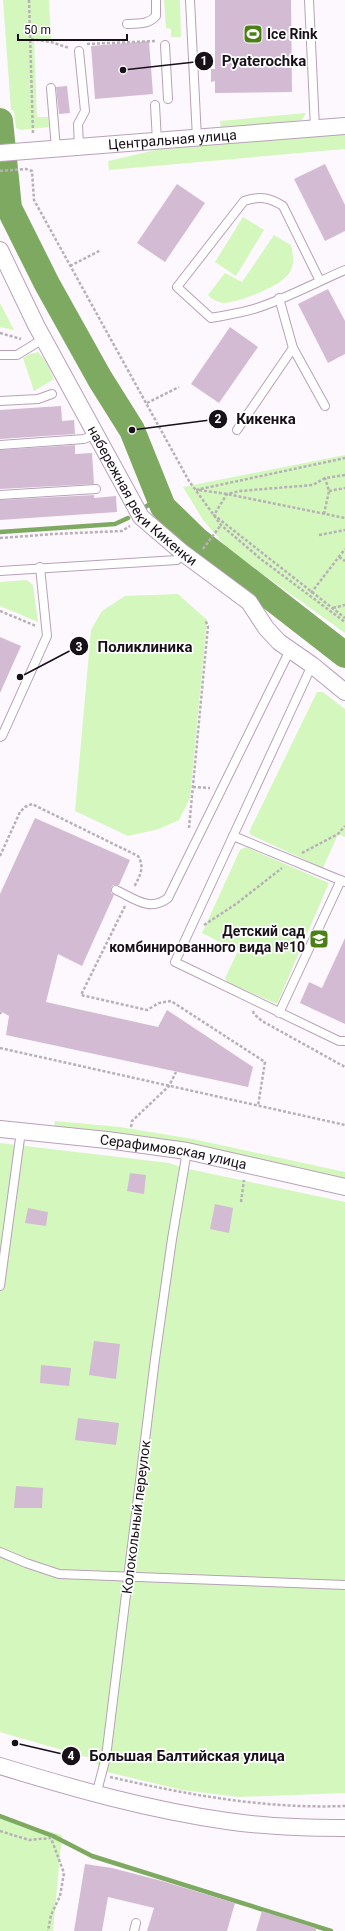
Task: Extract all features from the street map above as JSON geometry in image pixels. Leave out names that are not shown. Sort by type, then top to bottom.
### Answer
[{"type":"street","name":"Центральная улица","points":[[0,153],[345,126]]},
{"type":"street","name":"набережная реки Кикенки","points":[[0,250],[43,339],[140,516],[249,602],[266,628],[279,642],[312,665],[345,692]]},
{"type":"street","name":"Серафимовская улица","points":[[0,1129],[107,1140],[186,1152],[345,1187]]},
{"type":"street","points":[[0,1766],[96,1795],[169,1812],[228,1822],[296,1827],[345,1828]]},
{"type":"lane","points":[[127,24],[152,21],[156,16],[156,0]]},
{"type":"lane","points":[[190,0],[197,138]]},
{"type":"lane","points":[[309,0],[315,128]]},
{"type":"lane","points":[[165,45],[168,99]]},
{"type":"lane","points":[[79,51],[85,111],[78,124],[79,147]]},
{"type":"lane","points":[[51,88],[56,149]]},
{"type":"lane","points":[[155,105],[157,141]]},
{"type":"lane","points":[[320,281],[283,206],[272,199],[257,197],[244,201],[178,287],[211,318],[257,308],[279,298],[320,281],[345,270]]},
{"type":"lane","points":[[279,298],[293,348],[325,406]]},
{"type":"lane","points":[[0,355],[17,355],[43,339]]},
{"type":"lane","points":[[237,430],[293,348]]},
{"type":"lane","points":[[0,402],[38,399],[52,394]]},
{"type":"lane","points":[[0,445],[84,439],[96,434]]},
{"type":"lane","points":[[0,495],[96,489]]},
{"type":"lane","points":[[0,571],[40,567],[176,560],[190,554]]},
{"type":"lane","points":[[0,737],[2,736],[47,636],[40,567]]},
{"type":"lane","points":[[116,890],[148,905],[160,905],[168,898],[290,650]]},
{"type":"lane","points":[[312,665],[175,962],[339,1041],[345,1041]]},
{"type":"lane","points":[[233,836],[343,881],[279,1012]]},
{"type":"lane","points":[[0,1286],[12,1211],[21,1131]]},
{"type":"lane","name":"Колокольный переулок","points":[[96,1795],[106,1757],[155,1359],[186,1152]]},
{"type":"lane","points":[[0,1552],[26,1563],[59,1574],[345,1585]]},
{"type":"path","points":[[29,0],[33,134]]},
{"type":"path","points":[[31,39],[51,42],[79,51]]},
{"type":"path","points":[[89,44],[153,40]]},
{"type":"path","points":[[0,171],[30,169],[33,173],[34,200],[189,481],[221,525],[262,560],[345,618]]},
{"type":"path","points":[[70,266],[101,250]]},
{"type":"path","points":[[0,333],[23,340]]},
{"type":"path","points":[[147,403],[179,387]]},
{"type":"path","points":[[196,490],[345,459]]},
{"type":"path","points":[[214,515],[228,494],[240,491],[313,485],[325,478],[345,475]]},
{"type":"path","points":[[324,514],[329,491],[325,478]]},
{"type":"path","points":[[329,491],[345,488]]},
{"type":"path","points":[[196,490],[228,494],[345,518]]},
{"type":"path","points":[[214,515],[345,622]]},
{"type":"path","points":[[0,538],[122,531],[133,525]]},
{"type":"path","points":[[190,554],[211,538],[221,525]]},
{"type":"path","points":[[319,535],[345,530]]},
{"type":"path","points":[[310,594],[345,549]]},
{"type":"path","points":[[339,557],[345,561]]},
{"type":"path","points":[[332,608],[345,605]]},
{"type":"path","points":[[0,611],[40,628]]},
{"type":"path","points":[[189,830],[208,626],[205,620]]},
{"type":"path","points":[[193,787],[216,788]]},
{"type":"path","points":[[0,856],[20,812],[25,807],[32,804],[138,856],[142,862],[142,870],[82,995],[147,1010],[159,1003],[170,1001],[265,1062],[258,1106]]},
{"type":"path","points":[[300,855],[338,834],[345,826]]},
{"type":"path","points":[[200,927],[236,904],[284,866]]},
{"type":"path","points":[[253,1011],[254,1014],[262,1021],[345,1067]]},
{"type":"path","points":[[0,1048],[345,1125]]},
{"type":"path","points":[[132,1127],[132,1121],[168,1086],[176,1072]]},
{"type":"path","points":[[241,1202],[244,1179]]},
{"type":"path","points":[[108,1777],[222,1800],[283,1805],[345,1806]]},
{"type":"path","points":[[0,1831],[29,1840],[51,1838],[64,1872],[60,1896],[51,1915],[48,1931]]},
{"type":"green space","points":[[3,0],[49,0],[51,40],[34,40],[37,117],[48,117],[49,127],[21,130],[16,128],[14,111],[11,110]]},
{"type":"green space","points":[[164,0],[180,0],[181,37],[171,37],[171,29],[166,28]]},
{"type":"green space","points":[[306,113],[302,120],[221,129],[220,121]]},
{"type":"green space","points":[[345,133],[345,149],[109,170],[108,161],[156,150]]},
{"type":"green space","points":[[243,217],[264,230],[236,276],[215,262]]},
{"type":"green space","points":[[274,235],[291,245],[293,265],[286,277],[270,288],[240,300],[224,303],[213,299],[208,295],[225,273],[242,282]]},
{"type":"green space","points":[[0,303],[14,330],[0,327]]},
{"type":"green space","points":[[38,352],[46,362],[54,379],[34,391],[23,358]]},
{"type":"green space","points":[[345,455],[345,633],[228,549],[203,520],[183,487]]},
{"type":"green space","points":[[27,580],[33,585],[38,622],[0,606],[0,582]]},
{"type":"green space","points":[[178,594],[207,620],[190,798],[179,820],[159,829],[128,836],[75,811],[91,630],[102,611],[125,596]]},
{"type":"green space","points":[[317,692],[323,692],[345,709],[345,837],[338,834],[323,868],[251,835],[249,832]]},
{"type":"green space","points":[[246,847],[329,883],[277,1004],[228,983],[225,978],[238,951],[202,933],[240,850]]},
{"type":"green space","points":[[55,1121],[120,1127],[193,1139],[345,1172],[345,1179],[174,1141],[120,1133],[54,1127]]},
{"type":"green space","points":[[0,1143],[169,1163],[184,1168],[345,1202],[345,1793],[239,1797],[182,1790],[107,1772],[90,1758],[0,1732]]},
{"type":"green space","points":[[0,1818],[62,1835],[53,1931],[0,1931]]},
{"type":"building","name":"Ice Rink","points":[[215,0],[291,0],[292,92],[215,93],[215,81],[211,82],[211,69],[215,69]]},
{"type":"building","points":[[149,41],[153,94],[95,99],[91,46]]},
{"type":"building","points":[[67,86],[70,113],[59,114],[56,87]]},
{"type":"building","points":[[325,164],[345,205],[345,231],[325,241],[294,179]]},
{"type":"building","points":[[177,184],[205,203],[165,262],[137,243]]},
{"type":"building","points":[[328,289],[345,321],[345,354],[328,363],[298,304]]},
{"type":"building","points":[[230,327],[258,347],[219,403],[191,384]]},
{"type":"building","points":[[61,406],[62,421],[74,420],[75,434],[0,439],[0,410]]},
{"type":"building","points":[[75,445],[75,454],[92,453],[94,484],[0,489],[0,450]]},
{"type":"building","points":[[94,495],[94,498],[116,496],[117,512],[0,520],[0,500]]},
{"type":"building","points":[[0,637],[21,646],[0,693]]},
{"type":"building","points":[[35,818],[130,860],[119,885],[113,885],[111,888],[111,893],[114,895],[82,966],[58,954],[46,1002],[158,1027],[167,1010],[253,1067],[248,1087],[6,1035],[9,1016],[0,1011],[0,894]]},
{"type":"building","points":[[345,938],[345,1024],[300,1003],[309,982],[322,988]]},
{"type":"building","points":[[130,1173],[146,1175],[144,1194],[127,1191]]},
{"type":"building","points":[[215,1204],[233,1208],[229,1233],[210,1229]]},
{"type":"building","points":[[28,1208],[48,1212],[46,1226],[25,1223]]},
{"type":"building","points":[[94,1341],[120,1344],[116,1379],[89,1375]]},
{"type":"building","points":[[41,1365],[71,1368],[69,1386],[40,1383]]},
{"type":"building","points":[[78,1418],[119,1423],[116,1445],[75,1440]]},
{"type":"building","points":[[16,1486],[43,1488],[42,1508],[14,1508]]},
{"type":"building","points":[[85,1864],[112,1868],[162,1881],[235,1903],[227,1931],[147,1931],[154,1908],[108,1897],[102,1931],[74,1931]]},
{"type":"building","points":[[262,1911],[316,1928],[316,1931],[256,1931]]},
{"type":"waterway","points":[[0,121],[9,208],[47,284],[100,379],[132,430],[163,507],[197,540],[345,655]]},
{"type":"waterway","points":[[140,510],[159,499]]},
{"type":"waterway","points":[[0,532],[115,524],[128,518]]},
{"type":"waterway","points":[[0,1816],[53,1836],[92,1856],[331,1931]]},
{"type":"place","name":"Ice Rink","points":[[253,34]]},
{"type":"place","name":"Pyaterochka","points":[[123,70]]},
{"type":"place","name":"Кикенка","points":[[132,430]]},
{"type":"place","name":"Поликлиника","points":[[20,677]]},
{"type":"place","name":"Детский сад комбинированного вида №10","points":[[319,939]]},
{"type":"place","name":"Большая Балтийская улица","points":[[15,1743]]}]
